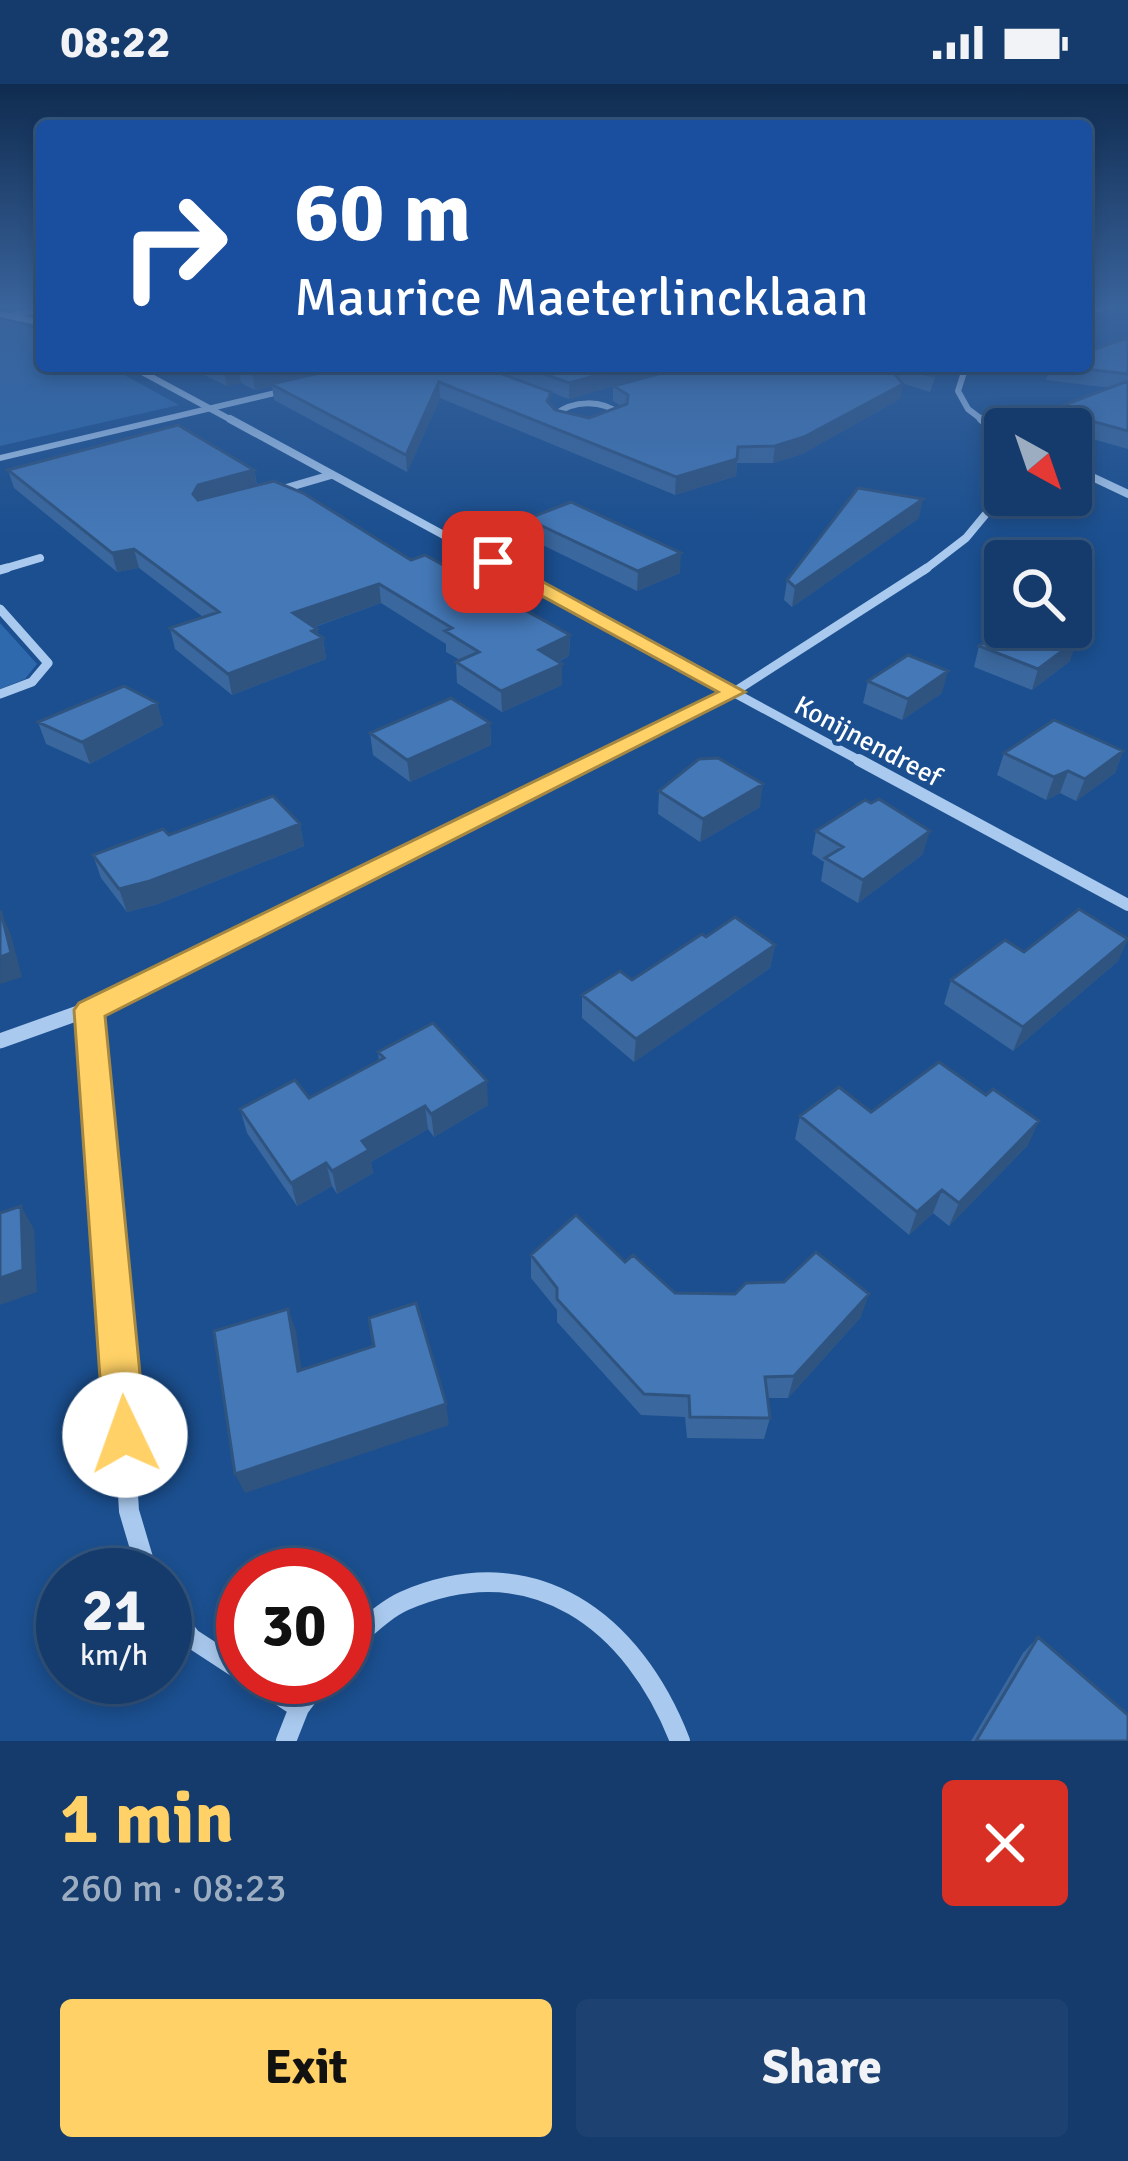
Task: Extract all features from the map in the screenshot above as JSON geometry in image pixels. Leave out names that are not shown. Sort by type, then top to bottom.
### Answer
[{"type":"street","name":"Konijnendreef","points":[[162,383],[1128,905]]},
{"type":"street","points":[[960,383],[958,392],[968,409],[984,422]]},
{"type":"street","points":[[0,458],[299,387]]},
{"type":"street","points":[[593,404],[621,415],[606,424],[572,424],[554,415],[563,405],[593,404],[601,397]]},
{"type":"street","points":[[268,493],[332,475]]},
{"type":"street","points":[[1092,477],[1128,494]]},
{"type":"street","points":[[0,1041],[89,1010],[734,692],[905,585],[966,538],[984,516]]},
{"type":"street","points":[[0,569],[40,558]]},
{"type":"street","points":[[0,609],[48,663],[32,682],[0,694]]},
{"type":"street","points":[[89,1010],[121,1360],[129,1510],[140,1548]]},
{"type":"street","points":[[372,1625],[401,1602],[463,1582],[524,1583],[583,1606],[634,1652],[674,1717],[680,1741]]},
{"type":"street","points":[[293,1704],[299,1708]]},
{"type":"street","points":[[286,1741],[302,1704]]},
{"type":"shaded area","points":[[0,383],[140,383],[179,405],[0,446]]},
{"type":"shaded area","points":[[0,623],[37,664],[25,679],[0,689]]},
{"type":"building","points":[[274,383],[438,383],[406,455]]},
{"type":"building","points":[[442,383],[527,383],[551,392],[547,401],[555,410],[589,418],[627,404],[628,395],[614,386],[624,383],[903,384],[804,437],[775,446],[738,447],[737,459],[676,477]]},
{"type":"building","points":[[1128,383],[1128,431],[1092,421],[1092,408],[1056,408]]},
{"type":"building","points":[[178,425],[254,470],[198,485],[193,494],[198,500],[274,481],[303,493],[411,560],[425,555],[570,635],[539,650],[562,664],[501,691],[456,662],[479,652],[445,631],[452,628],[379,584],[293,613],[323,638],[228,674],[170,628],[219,612],[134,549],[112,553],[8,470]]},
{"type":"building","points":[[858,488],[923,499],[795,587],[787,580]]},
{"type":"building","points":[[571,502],[681,553],[638,571],[527,519]]},
{"type":"building","points":[[984,648],[1066,648],[1038,669]]},
{"type":"building","points":[[908,655],[948,671],[908,699],[868,681]]},
{"type":"building","points":[[124,686],[157,703],[82,742],[38,722]]},
{"type":"building","points":[[451,698],[490,723],[407,760],[370,733]]},
{"type":"building","points":[[1054,720],[1123,751],[1085,779],[1068,771],[1054,777],[1004,753]]},
{"type":"building","points":[[718,758],[763,784],[703,819],[659,791],[699,759]]},
{"type":"building","points":[[273,796],[300,824],[150,881],[119,889],[93,855],[163,829],[169,835]]},
{"type":"building","points":[[879,799],[930,831],[863,880],[825,858],[843,847],[816,831],[865,800]]},
{"type":"building","points":[[1079,909],[1128,939],[1023,1027],[951,980],[1005,940],[1024,952]]},
{"type":"building","points":[[0,912],[11,953],[0,957]]},
{"type":"building","points":[[735,917],[775,945],[636,1039],[582,995],[620,971],[632,980]]},
{"type":"building","points":[[433,1023],[487,1081],[431,1114],[425,1106],[362,1141],[369,1150],[332,1171],[326,1163],[291,1183],[240,1109],[295,1080],[309,1098],[384,1058],[378,1052]]},
{"type":"building","points":[[939,1062],[986,1095],[993,1089],[1039,1121],[959,1203],[942,1190],[917,1212],[800,1116],[839,1087],[871,1112]]},
{"type":"building","points":[[21,1206],[23,1270],[0,1278],[0,1213]]},
{"type":"building","points":[[576,1215],[625,1262],[633,1255],[675,1293],[735,1294],[746,1283],[784,1282],[816,1252],[869,1294],[794,1376],[765,1377],[770,1418],[690,1417],[689,1396],[644,1394],[557,1299],[557,1288],[531,1255]]},
{"type":"building","points":[[416,1303],[446,1404],[235,1474],[214,1331],[288,1309],[298,1371],[374,1346],[369,1318]]},
{"type":"building","points":[[1038,1637],[1128,1715],[1128,1741],[976,1741]]},
{"type":"route","points":[[125,1435],[89,1010],[734,692],[493,562]]}]
